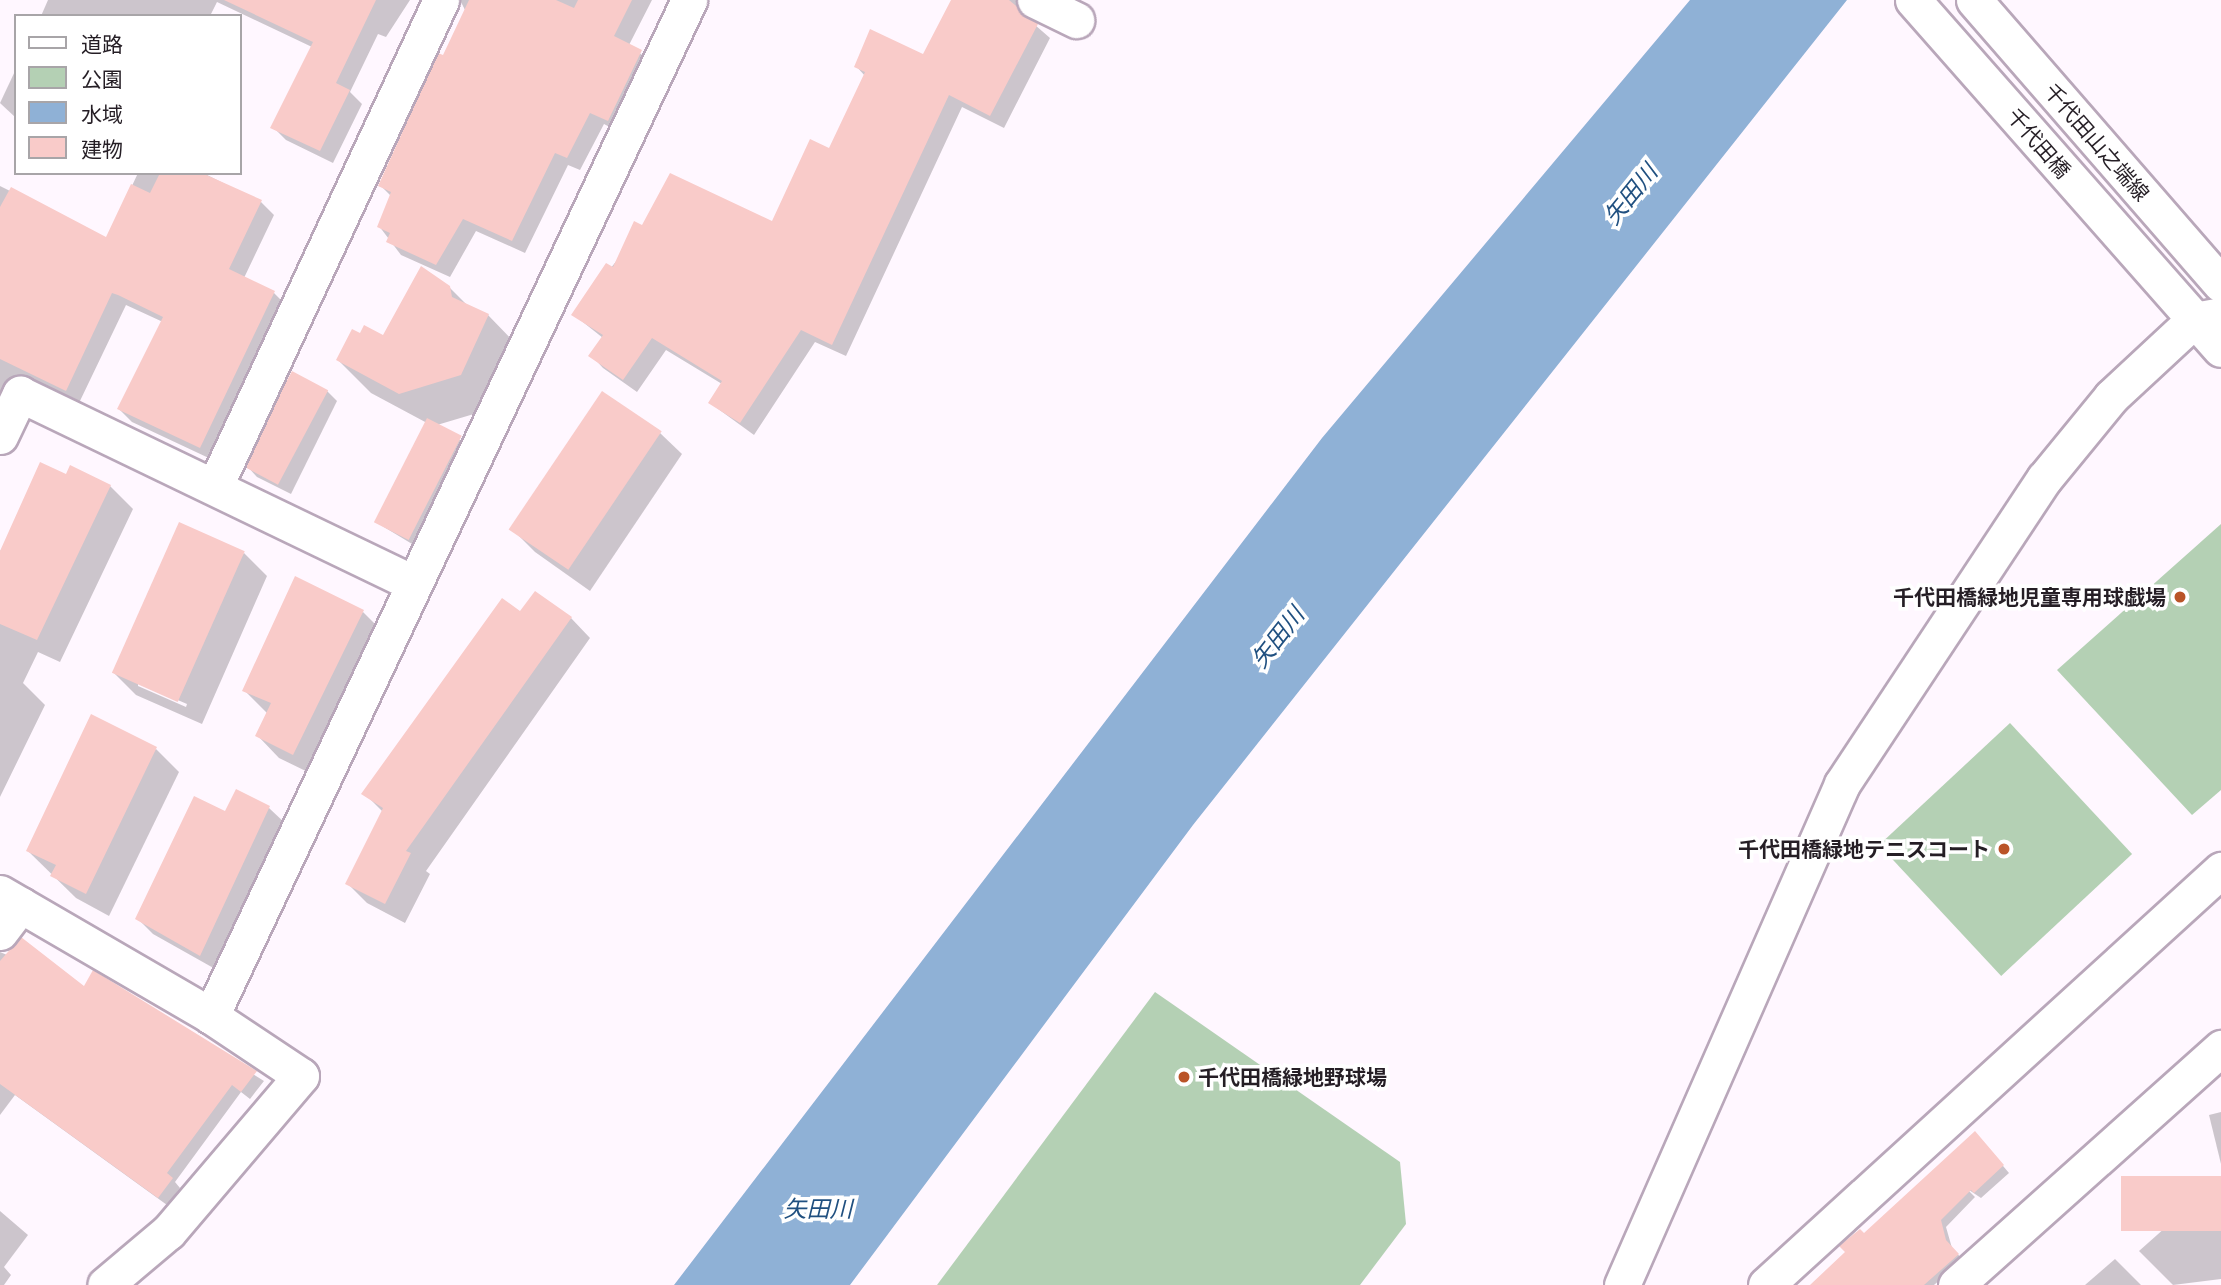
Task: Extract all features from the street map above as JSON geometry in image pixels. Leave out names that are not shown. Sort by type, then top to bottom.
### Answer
[{"type":"street","points":[[215,486],[441,0]]},
{"type":"street","points":[[211,1016],[688,0]]},
{"type":"street","points":[[1035,0],[1076,20]]},
{"type":"street","name":"千代田橋","points":[[1913,0],[2164,286],[2208,317]]},
{"type":"street","name":"千代田山之端線","points":[[1974,0],[2221,284]]},
{"type":"street","points":[[1622,1285],[1842,784],[2044,479],[2110,397],[2208,317],[2221,349]]},
{"type":"street","points":[[0,436],[20,394],[412,583]]},
{"type":"street","points":[[1766,1285],[2221,870]]},
{"type":"street","points":[[7,910],[211,1016],[301,1076],[168,1232],[106,1285]]},
{"type":"street","points":[[1956,1285],[2221,1048]]},
{"type":"green space","name":"千代田橋緑地児童専用球戯場","points":[[2221,524],[2221,790],[2192,815],[2057,670]]},
{"type":"green space","name":"千代田橋緑地テニスコート","points":[[2010,723],[2132,854],[2001,976],[1879,845]]},
{"type":"green space","name":"千代田橋緑地野球場","points":[[1155,992],[1400,1162],[1406,1224],[1360,1285],[937,1285]]},
{"type":"water","name":"矢田川","points":[[1690,0],[1847,0],[1193,825],[850,1285],[674,1285],[1322,438]]},
{"type":"building","points":[[224,0],[376,0],[336,83],[350,90],[320,151],[270,128],[313,42]]},
{"type":"building","points":[[469,0],[556,0],[574,8],[578,0],[632,0],[614,36],[642,50],[608,121],[590,113],[567,158],[555,153],[512,241],[463,219],[436,265],[386,242],[390,233],[377,227],[391,192],[378,186],[438,53],[443,55]]},
{"type":"building","points":[[951,0],[1009,0],[1038,24],[990,116],[949,95],[832,345],[801,330],[740,423],[708,403],[722,381],[652,338],[623,380],[588,356],[603,335],[571,315],[606,263],[613,267],[634,221],[642,225],[670,173],[772,221],[810,139],[829,148],[865,72],[854,67],[870,29],[923,54]]},
{"type":"building","points":[[159,175],[206,175],[262,200],[229,269],[275,291],[200,448],[117,409],[163,317],[118,295],[112,293],[66,391],[0,359],[0,207],[11,187],[106,237],[131,184],[150,193]]},
{"type":"building","points":[[421,266],[450,286],[452,297],[489,314],[461,375],[399,394],[336,360],[352,329],[360,333],[364,325],[383,335]]},
{"type":"building","points":[[292,371],[328,390],[278,485],[242,465]]},
{"type":"building","points":[[602,391],[662,431],[568,570],[509,529]]},
{"type":"building","points":[[427,418],[462,436],[409,540],[374,522]]},
{"type":"building","points":[[40,462],[66,474],[70,465],[111,485],[37,640],[0,624],[0,551]]},
{"type":"building","points":[[179,522],[245,551],[178,702],[112,673]]},
{"type":"building","points":[[295,576],[364,610],[293,755],[255,736],[271,703],[242,691]]},
{"type":"building","points":[[535,591],[572,617],[406,851],[411,853],[385,904],[345,884],[383,808],[361,794],[502,598],[520,611]]},
{"type":"building","points":[[91,714],[157,747],[86,894],[50,876],[56,865],[26,851]]},
{"type":"building","points":[[236,789],[270,806],[200,956],[135,919],[194,796],[225,811]]},
{"type":"building","points":[[21,937],[84,986],[93,970],[257,1071],[241,1092],[232,1085],[167,1173],[173,1178],[158,1198],[0,1084],[0,961]]},
{"type":"building","points":[[1975,1131],[2004,1165],[1974,1193],[1971,1190],[1941,1220],[1946,1240],[1959,1254],[1924,1285],[1810,1285],[1845,1252],[1839,1246],[1860,1229],[1864,1233]]},
{"type":"building","points":[[2121,1176],[2221,1176],[2221,1231],[2121,1231]]},
{"type":"place","name":"千代田橋緑地児童専用球戯場","points":[[2180,597]]},
{"type":"place","name":"千代田橋緑地テニスコート","points":[[2004,849]]},
{"type":"place","name":"千代田橋緑地野球場","points":[[1184,1077]]}]
